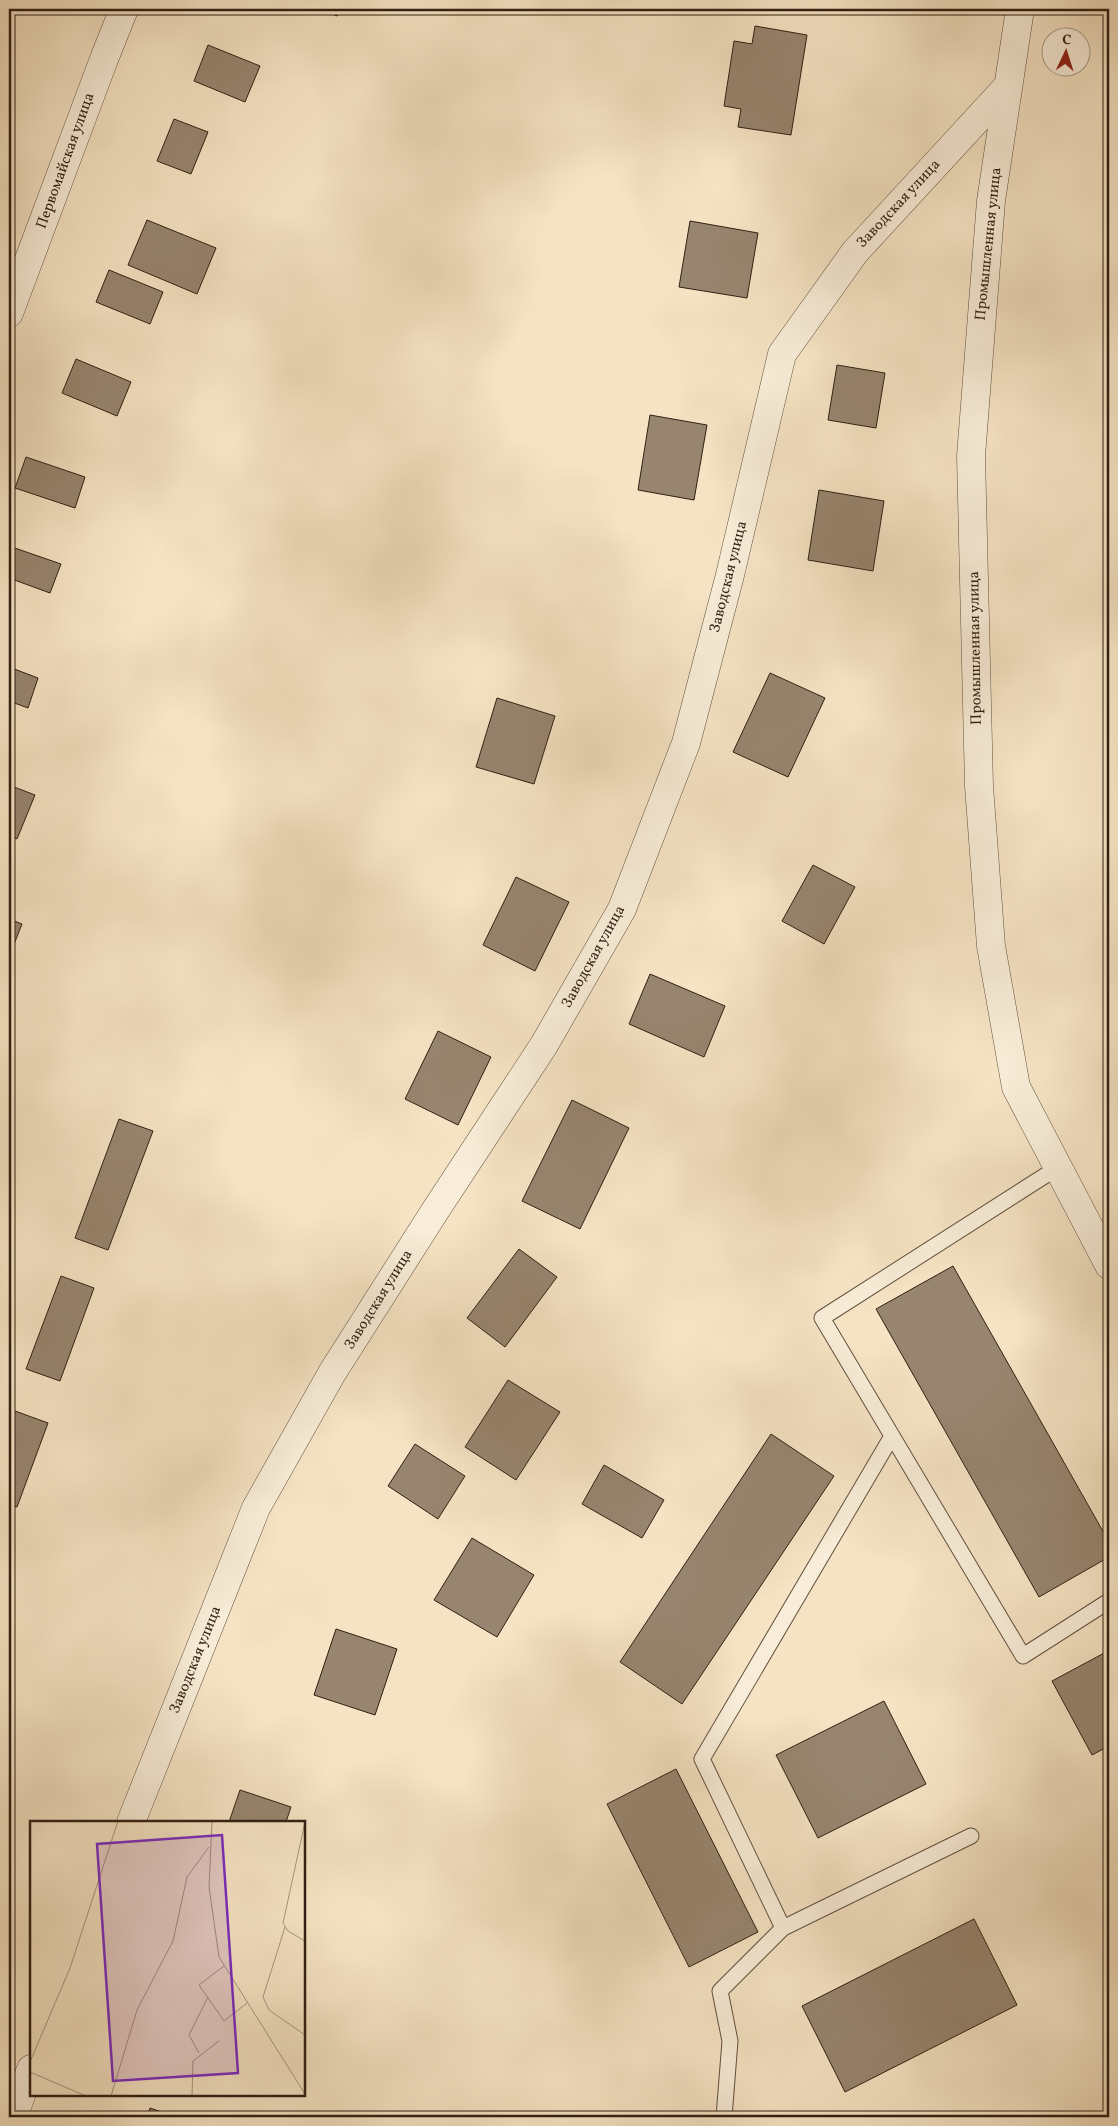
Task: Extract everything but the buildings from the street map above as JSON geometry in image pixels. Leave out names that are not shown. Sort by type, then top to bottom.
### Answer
[{"type":"street","name":"Первомайская улица","points":[[9,313],[124,9]]},
{"type":"street","name":"Промышленная улица","points":[[1020,9],[991,201],[970,456],[979,786],[991,946],[1016,1087],[1109,1265]]},
{"type":"street","name":"Заводская улица","points":[[130,1821],[256,1508],[332,1373],[544,1045],[622,909],[686,743],[730,575],[782,354],[855,252],[1008,86]]},
{"type":"street","points":[[13,2117],[30,2072]]},
{"type":"lane","points":[[1057,1168],[822,1318],[1023,1656],[1109,1601]]},
{"type":"lane","points":[[783,1928],[702,1759],[892,1436]]},
{"type":"lane","points":[[724,2117],[730,2041],[720,1991],[783,1928],[970,1836]]}]
